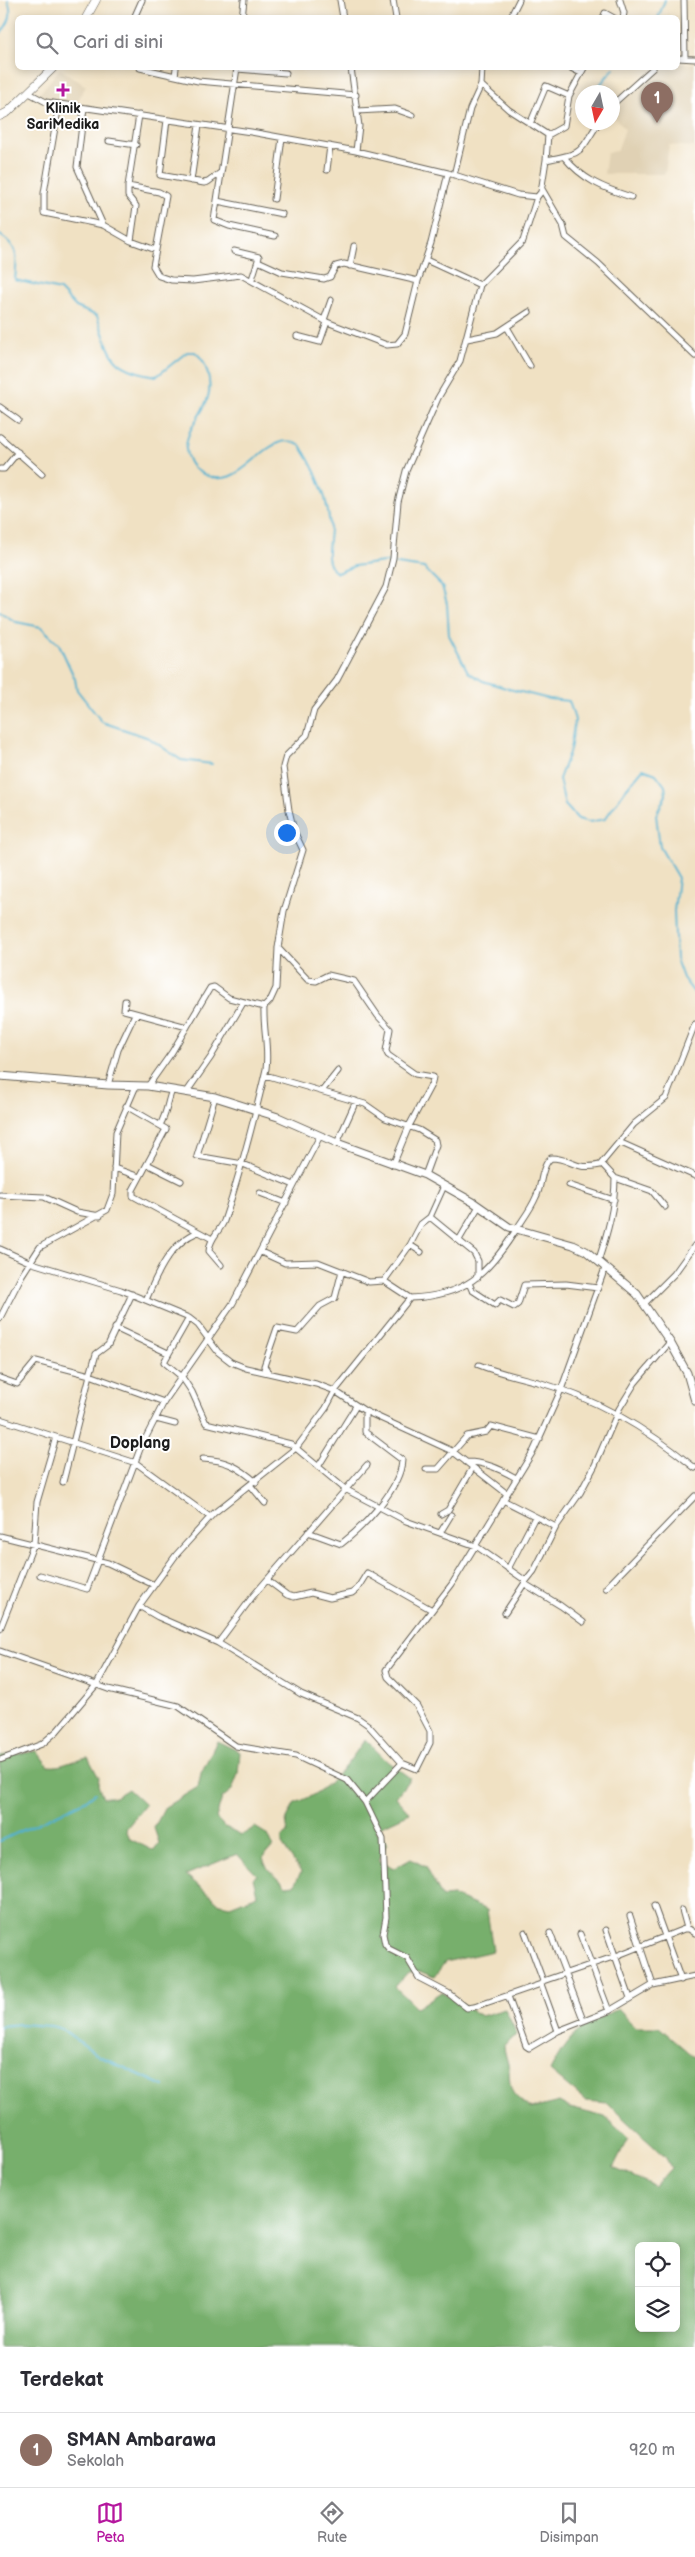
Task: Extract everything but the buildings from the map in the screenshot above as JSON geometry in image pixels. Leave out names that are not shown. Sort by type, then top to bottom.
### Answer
[{"type":"main road","points":[[88,15],[96,0]]},
{"type":"main road","points":[[0,116],[8,112],[51,70]]},
{"type":"street","points":[[135,15],[142,0]]},
{"type":"street","points":[[242,15],[244,0]]},
{"type":"street","points":[[340,0],[342,15]]},
{"type":"street","points":[[393,0],[396,15]]},
{"type":"street","points":[[512,15],[519,0]]},
{"type":"street","points":[[620,0],[624,15]]},
{"type":"street","points":[[684,0],[685,58]]},
{"type":"street","points":[[680,58],[695,59]]},
{"type":"street","points":[[149,70],[175,76],[234,84],[356,95]]},
{"type":"street","points":[[175,76],[176,70]]},
{"type":"street","points":[[237,70],[214,220],[275,236]]},
{"type":"street","points":[[257,70],[286,73]]},
{"type":"street","points":[[350,70],[358,111],[356,151]]},
{"type":"street","points":[[454,175],[470,109],[481,86],[482,70]]},
{"type":"street","points":[[548,135],[564,126],[569,96],[582,70]]},
{"type":"street","points":[[620,98],[652,70]]},
{"type":"street","points":[[481,86],[495,99],[548,135]]},
{"type":"street","points":[[530,124],[546,86],[569,96]]},
{"type":"street","points":[[29,93],[42,100],[59,104],[139,115],[356,151],[448,173],[518,194],[537,197]]},
{"type":"street","points":[[59,104],[43,210],[50,215],[103,225],[131,241],[156,250]]},
{"type":"street","points":[[84,108],[77,167],[103,225]]},
{"type":"street","points":[[358,111],[395,110],[412,115]]},
{"type":"street","points":[[131,241],[136,206],[128,196],[128,186],[136,145],[139,115]]},
{"type":"street","points":[[166,120],[160,175],[208,182],[220,173]]},
{"type":"street","points":[[191,180],[199,126]]},
{"type":"street","points":[[546,160],[578,153],[594,130]]},
{"type":"street","points":[[221,1266],[209,1251],[212,1239],[223,1223],[243,1164],[255,1108],[265,1075],[268,1054],[263,1025],[264,1007],[270,1001],[276,988],[278,948],[284,911],[303,850],[294,831],[289,810],[284,767],[286,756],[307,735],[314,710],[337,680],[386,586],[393,558],[398,502],[406,471],[438,398],[460,361],[480,285],[523,241],[537,197],[542,188],[548,135]]},
{"type":"street","points":[[274,199],[282,138]]},
{"type":"street","points":[[109,140],[136,145]]},
{"type":"street","points":[[327,170],[330,146]]},
{"type":"street","points":[[564,157],[576,172],[591,182],[631,197]]},
{"type":"street","points":[[128,186],[159,192],[166,196],[154,271],[164,279],[194,281],[234,274],[252,279],[326,321],[387,345],[397,344],[405,334],[448,173]]},
{"type":"street","points":[[542,188],[563,225],[566,237],[598,263],[695,356]]},
{"type":"street","points":[[217,201],[282,214]]},
{"type":"street","points":[[350,266],[354,246]]},
{"type":"street","points":[[234,251],[258,256],[258,262],[252,279]]},
{"type":"street","points":[[426,260],[480,285]]},
{"type":"street","points":[[258,262],[282,272],[324,280],[330,277],[336,266],[350,266],[418,281]]},
{"type":"street","points":[[297,336],[321,341],[331,300]]},
{"type":"street","points":[[467,339],[480,338],[507,328],[529,312]]},
{"type":"street","points":[[507,328],[530,366]]},
{"type":"street","points":[[0,407],[18,420]]},
{"type":"street","points":[[0,437],[42,474]]},
{"type":"street","points":[[0,469],[4,469],[18,452]]},
{"type":"street","points":[[278,948],[308,980],[316,981],[332,975],[354,980],[378,1016],[390,1029],[386,1051],[388,1056],[415,1074],[433,1077],[432,1083],[409,1126],[393,1165]]},
{"type":"street","points":[[148,1086],[210,988],[214,987],[229,998],[243,1003],[264,1007]]},
{"type":"street","points":[[125,1002],[123,1008],[135,1014],[187,1027]]},
{"type":"street","points":[[186,1093],[211,1057],[243,1003]]},
{"type":"street","points":[[108,1085],[118,1050],[135,1014]]},
{"type":"street","points":[[261,1252],[285,1263],[318,1262],[369,1282],[384,1281],[410,1298],[435,1297],[469,1283],[494,1262],[516,1229],[537,1196],[545,1165],[552,1158],[580,1167],[602,1164],[634,1124],[666,1098],[695,1024]]},
{"type":"street","points":[[322,1091],[338,1071]]},
{"type":"street","points":[[265,1075],[365,1104],[386,1118],[409,1126],[435,1140],[436,1145],[425,1175]]},
{"type":"street","points":[[0,1076],[108,1085],[148,1086],[214,1097],[255,1108],[337,1143],[393,1165],[425,1175],[479,1206],[504,1224],[573,1245],[586,1251],[645,1303],[687,1373],[695,1401]]},
{"type":"street","points":[[0,1318],[29,1262],[44,1244],[100,1216],[107,1210],[111,1202],[116,1132],[136,1086]]},
{"type":"street","points":[[160,1125],[166,1114],[165,1106],[172,1090]]},
{"type":"street","points":[[214,1097],[196,1154],[243,1164],[294,1185]]},
{"type":"street","points":[[337,1143],[356,1102]]},
{"type":"street","points":[[126,1106],[166,1129],[133,1190],[134,1197],[212,1239]]},
{"type":"street","points":[[40,1575],[85,1590],[136,1463],[164,1402],[233,1303],[320,1136]]},
{"type":"street","points":[[619,1142],[695,1176]]},
{"type":"street","points":[[147,1164],[180,1182]]},
{"type":"street","points":[[602,1164],[615,1178],[652,1191],[665,1207]]},
{"type":"street","points":[[114,1168],[140,1177]]},
{"type":"street","points":[[598,1262],[612,1215],[615,1178]]},
{"type":"street","points":[[569,1185],[614,1200]]},
{"type":"street","points":[[384,1281],[410,1245],[421,1224],[430,1217],[444,1186]]},
{"type":"street","points":[[260,1193],[286,1203]]},
{"type":"street","points":[[0,1195],[44,1197],[77,1212],[100,1216]]},
{"type":"street","points":[[459,1240],[479,1206]]},
{"type":"street","points":[[430,1217],[474,1253],[478,1261],[478,1277]]},
{"type":"street","points":[[146,1300],[169,1255],[187,1237],[198,1231]]},
{"type":"street","points":[[410,1245],[421,1252]]},
{"type":"street","points":[[645,1303],[674,1274],[695,1245]]},
{"type":"street","points":[[0,1249],[29,1262],[132,1294],[189,1318],[198,1325],[218,1352],[231,1362],[246,1368],[335,1391],[365,1411],[452,1451],[472,1469],[506,1494]]},
{"type":"street","points":[[139,1606],[158,1617],[218,1643],[301,1694],[358,1718],[368,1725],[402,1763],[417,1769],[427,1752],[431,1735],[417,1706],[388,1677],[386,1670],[432,1610],[476,1546],[540,1439],[561,1390],[605,1268]]},
{"type":"street","points":[[269,1373],[264,1366],[277,1328],[280,1327],[297,1332],[320,1306],[335,1298],[342,1271]]},
{"type":"street","points":[[469,1283],[472,1290],[496,1305],[500,1300],[514,1307],[518,1304],[524,1285],[566,1284],[598,1288]]},
{"type":"street","points":[[63,1482],[96,1354],[108,1345],[132,1294]]},
{"type":"street","points":[[0,1760],[42,1744],[57,1731],[97,1684],[139,1606],[176,1555],[210,1517],[297,1447],[326,1408],[335,1391],[410,1298]]},
{"type":"street","points":[[189,1318],[164,1363],[182,1378],[192,1392],[206,1424],[297,1447],[318,1468],[346,1490],[406,1521],[476,1546],[525,1583],[583,1622]]},
{"type":"street","points":[[116,1328],[168,1353]]},
{"type":"street","points":[[506,1612],[534,1571],[556,1528],[591,1472],[617,1414],[635,1383],[670,1342]]},
{"type":"street","points":[[0,1378],[17,1384],[36,1361],[90,1375],[164,1402]]},
{"type":"street","points":[[479,1365],[498,1373],[561,1390],[617,1414],[654,1436],[695,1468]]},
{"type":"street","points":[[318,1468],[356,1406]]},
{"type":"street","points":[[308,1532],[341,1544],[378,1508],[394,1484],[402,1461],[365,1432],[365,1411]]},
{"type":"street","points":[[0,1419],[136,1463],[210,1517]]},
{"type":"street","points":[[156,1419],[175,1424]]},
{"type":"street","points":[[426,1469],[438,1469],[469,1434],[486,1432],[492,1426],[540,1439]]},
{"type":"street","points":[[0,1629],[34,1543],[37,1502],[56,1437]]},
{"type":"street","points":[[203,1459],[218,1460],[239,1467],[265,1503]]},
{"type":"street","points":[[466,1462],[480,1462],[516,1478]]},
{"type":"street","points":[[218,1643],[267,1580],[367,1465]]},
{"type":"street","points":[[440,1533],[450,1517],[441,1514],[448,1510],[472,1469]]},
{"type":"street","points":[[606,1588],[695,1496]]},
{"type":"street","points":[[503,1500],[556,1528]]},
{"type":"street","points":[[508,1569],[535,1517]]},
{"type":"street","points":[[0,1536],[98,1560],[121,1568],[154,1586]]},
{"type":"street","points":[[267,1580],[287,1595],[294,1597],[311,1593],[330,1598],[357,1590],[366,1573],[432,1610]]},
{"type":"street","points":[[0,1651],[119,1692],[178,1706],[236,1746],[250,1750],[284,1752],[330,1771],[354,1786],[365,1802],[384,1845],[385,1944],[389,1949],[407,1958],[419,1978],[448,1993],[467,2008],[508,1996],[687,1928]]},
{"type":"street","points":[[365,1802],[402,1763]]},
{"type":"street","points":[[654,1906],[681,1980]]},
{"type":"street","points":[[682,1910],[687,1928],[695,1933]]},
{"type":"street","points":[[630,1916],[652,1985]]},
{"type":"street","points":[[606,1930],[630,1998]]},
{"type":"street","points":[[525,1932],[558,2031]]},
{"type":"street","points":[[550,1933],[583,2019]]},
{"type":"street","points":[[580,1934],[609,2011]]},
{"type":"street","points":[[508,1996],[527,2048],[583,2019],[587,2020],[609,2011],[652,1985],[695,1976]]},
{"type":"shaded area","points":[[695,63],[695,147],[669,145],[665,174],[604,174],[607,152],[617,151],[625,129],[620,124],[620,106],[659,70],[680,70],[680,64]]},
{"type":"shaded area","name":"Klinik SariMedika","points":[[59,70],[86,86],[76,104],[54,101],[39,94]]},
{"type":"green space","points":[[365,1739],[388,1762],[410,1778],[396,1797],[410,1813],[375,1829],[388,1843],[378,1860],[395,1868],[411,1859],[426,1867],[442,1897],[453,1896],[487,1910],[493,1951],[445,1962],[434,1977],[419,1971],[408,1972],[395,1987],[417,2008],[441,1992],[481,2016],[505,2009],[517,2034],[504,2045],[511,2088],[516,2096],[531,2109],[559,2102],[570,2108],[605,2117],[628,2138],[613,2168],[655,2186],[671,2168],[666,2158],[607,2103],[586,2101],[550,2071],[570,2039],[577,2032],[618,2009],[635,2027],[659,2027],[695,2058],[695,2347],[0,2347],[0,1757],[37,1751],[48,1766],[53,1766],[63,1765],[88,1757],[99,1778],[98,1785],[103,1797],[115,1797],[128,1789],[145,1805],[126,1829],[130,1839],[154,1851],[159,1843],[154,1828],[165,1807],[198,1787],[201,1773],[217,1741],[240,1752],[238,1774],[232,1790],[222,1798],[216,1818],[225,1827],[242,1835],[255,1827],[268,1835],[273,1846],[263,1858],[268,1869],[286,1886],[294,1885],[301,1872],[282,1844],[282,1837],[288,1833],[286,1821],[295,1803],[316,1793],[343,1768]],"holes":[[[237,1854],[257,1875],[253,1878],[257,1895],[230,1906],[220,1904],[186,1875]]]},
{"type":"waterway","points":[[0,34],[10,18],[8,0]]},
{"type":"waterway","points":[[659,15],[665,0]]},
{"type":"waterway","points":[[600,85],[612,70]]},
{"type":"waterway","points":[[0,235],[11,244],[16,254],[15,280],[60,290],[76,307],[97,316],[110,351],[121,365],[142,373],[157,376],[187,352],[195,352],[199,356],[206,368],[210,384],[205,404],[187,439],[187,455],[195,469],[212,477],[224,478],[245,468],[264,451],[274,445],[285,441],[300,445],[314,470],[325,498],[330,525],[328,557],[329,563],[337,573],[354,566],[384,562],[424,568],[442,586],[447,604],[449,635],[468,672],[483,681],[509,689],[549,699],[569,701],[575,720],[570,750],[559,779],[565,805],[578,819],[589,822],[605,819],[643,769],[656,774],[665,786],[666,795],[656,815],[660,847],[678,878],[674,911],[676,959],[683,978],[695,994]]},
{"type":"waterway","points":[[0,612],[16,622],[41,627],[59,644],[75,679],[77,690],[102,722],[149,738],[181,760],[212,764]]},
{"type":"waterway","points":[[0,1841],[85,1801],[95,1793]]},
{"type":"waterway","points":[[0,2026],[20,2024],[52,2026],[62,2029],[99,2056],[164,2086]]},
{"type":"place","name":"Klinik SariMedika","points":[[63,90]]},
{"type":"place","name":"SMAN Ambarawa","points":[[657,123]]},
{"type":"district","name":"Doplang","points":[[140,1443]]}]
